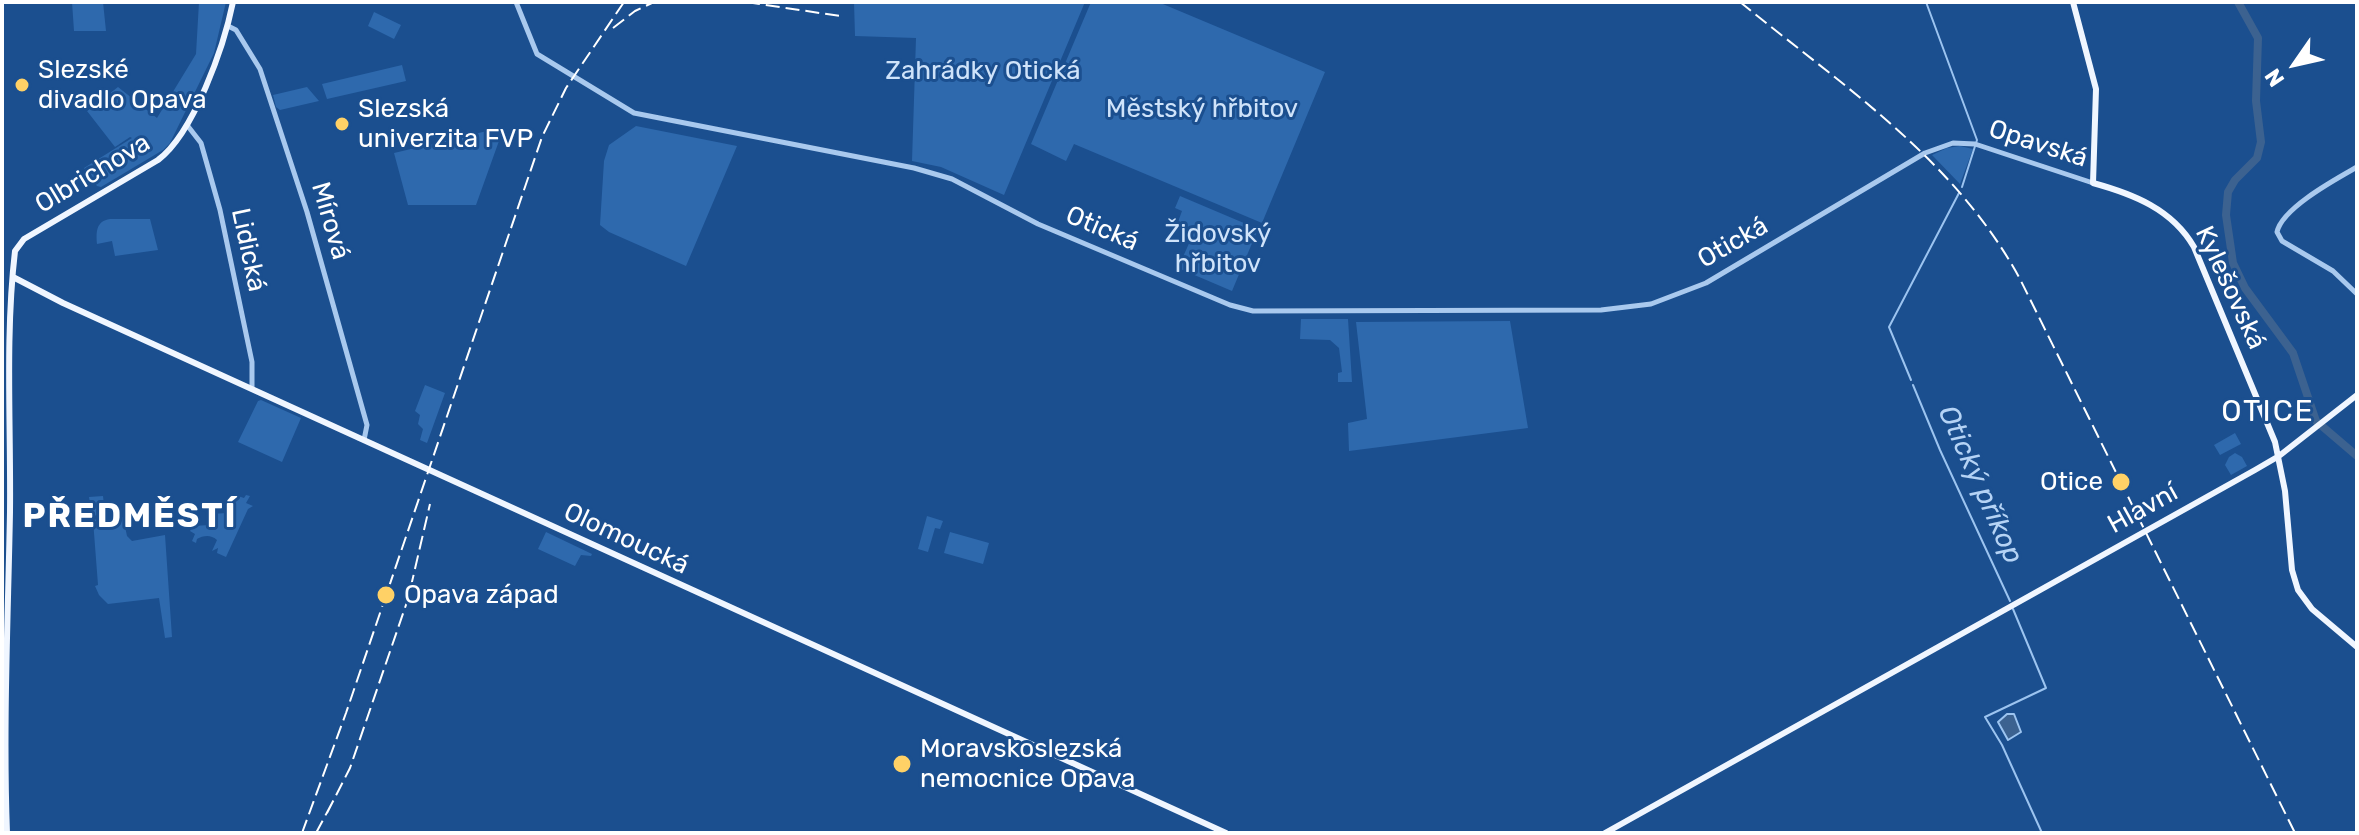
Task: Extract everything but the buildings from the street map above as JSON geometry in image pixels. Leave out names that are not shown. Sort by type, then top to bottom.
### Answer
[{"type":"main road","name":"Olbrichova","points":[[13,277],[15,251],[22,241],[158,160],[172,148],[187,125],[212,70],[233,2]]},
{"type":"main road","points":[[2073,2],[2096,89],[2093,183]]},
{"type":"main road","name":"Kylešovská","points":[[2093,183],[2153,205],[2187,234],[2279,456],[2296,585],[2309,606],[2355,645]]},
{"type":"main road","points":[[7,833],[4,687],[13,277]]},
{"type":"main road","name":"Olomoucká","points":[[13,277],[63,303],[1226,833]]},
{"type":"main road","name":"Hlavní","points":[[1605,833],[2279,456],[2357,395]]},
{"type":"street","name":"Otická","points":[[516,2],[537,54],[634,113],[914,168],[945,177],[1038,224],[1236,307],[1253,311],[1601,310],[1644,306],[1706,283],[1925,153]]},
{"type":"street","name":"Mírová","points":[[228,26],[236,30],[254,55],[264,79],[307,212],[367,425],[364,440]]},
{"type":"street","name":"Lidická","points":[[187,125],[201,143],[220,210],[252,362],[252,389]]},
{"type":"street","name":"Opavská","points":[[1925,153],[1948,143],[1977,145],[2093,183]]},
{"type":"street","points":[[2357,167],[2300,204],[2280,223],[2277,232],[2282,241],[2333,271],[2357,294]]},
{"type":"green space","points":[[72,2],[103,2],[106,31],[74,31]]},
{"type":"green space","points":[[199,2],[226,2],[214,53],[170,143],[101,187],[97,186],[84,168],[132,138],[115,147],[87,111],[118,87],[157,118],[196,54]]},
{"type":"green space","name":"Zahrádky Otická","points":[[854,2],[1085,2],[1004,195],[941,167],[912,161],[916,38],[855,36]]},
{"type":"green space","name":"Městský hřbitov","points":[[1091,2],[1158,2],[1325,72],[1262,223],[1074,144],[1066,161],[1031,144]]},
{"type":"green space","points":[[374,12],[401,25],[394,39],[368,26]]},
{"type":"green space","points":[[402,65],[406,81],[327,99],[322,84]]},
{"type":"green space","points":[[307,87],[319,101],[280,110],[276,107],[273,95]]},
{"type":"green space","points":[[636,126],[737,146],[686,266],[609,232],[600,225],[604,161],[609,145]]},
{"type":"green space","points":[[504,127],[476,205],[408,205],[394,153]]},
{"type":"green space","points":[[1960,146],[1973,149],[1960,184],[1932,155]]},
{"type":"green space","name":"Židovský hřbitov","points":[[1180,196],[1258,229],[1232,291],[1178,268],[1195,230],[1178,222],[1182,211],[1175,208]]},
{"type":"green space","points":[[110,219],[150,219],[158,250],[115,256],[112,241],[97,244],[99,225]]},
{"type":"green space","points":[[1301,319],[1348,319],[1352,382],[1338,382],[1338,373],[1342,372],[1339,348],[1330,340],[1300,339]]},
{"type":"green space","points":[[1510,321],[1528,428],[1349,451],[1348,423],[1367,419],[1356,322]]},
{"type":"green space","points":[[425,385],[445,393],[427,443],[420,440],[423,429],[418,424],[420,415],[415,411]]},
{"type":"green space","points":[[261,400],[301,418],[282,462],[238,442]]},
{"type":"green space","points":[[2235,433],[2241,444],[2220,455],[2214,445]]},
{"type":"green space","points":[[2235,453],[2242,457],[2247,466],[2231,475],[2225,465]]},
{"type":"green space","points":[[103,496],[105,514],[92,516],[89,497]]},
{"type":"green space","points":[[238,496],[244,498],[250,496],[246,503],[253,506],[248,509],[226,557],[217,553],[218,548],[212,551],[217,540],[214,538],[204,536],[196,543],[192,541],[195,534],[190,531],[193,526],[210,525],[211,514],[227,513]]},
{"type":"green space","points":[[927,516],[943,521],[940,529],[935,528],[928,552],[918,549]]},
{"type":"green space","points":[[123,517],[127,536],[132,541],[165,535],[172,637],[165,638],[159,598],[108,604],[95,586],[98,585],[93,520],[106,518],[107,525],[113,525],[112,518]]},
{"type":"green space","points":[[546,532],[591,556],[581,555],[575,566],[538,549]]},
{"type":"green space","points":[[950,532],[989,543],[983,564],[944,553]]},
{"type":"shaded area","points":[[2007,714],[2014,714],[2021,732],[2008,740],[1998,722]]},
{"type":"waterway","name":"Otický příkop","points":[[1926,2],[1977,140],[1962,187]]},
{"type":"waterway","points":[[2238,2],[2258,38],[2256,101],[2261,142],[2257,158],[2235,180],[2228,192],[2226,215],[2233,263],[2245,288],[2293,353],[2316,421],[2357,456]]},
{"type":"waterway","name":"Otický příkop","points":[[1911,380],[1889,327],[1959,193]]},
{"type":"waterway","name":"Otický příkop","points":[[1913,385],[2010,601]]},
{"type":"waterway","name":"Otický příkop","points":[[2013,609],[2046,688],[1985,717],[2002,745],[2042,833]]},
{"type":"railway","points":[[302,833],[346,713],[542,137],[566,88],[624,2]]},
{"type":"railway","points":[[613,28],[635,11],[654,2]]},
{"type":"railway","points":[[746,2],[840,16]]},
{"type":"railway","points":[[1740,2],[1894,127],[1930,161],[1994,236],[2020,279],[2295,833]]},
{"type":"railway","points":[[327,813],[350,768],[408,599],[430,504]]},
{"type":"railway","points":[[316,833],[331,805]]},
{"type":"place","name":"Slezské divadlo Opava","points":[[22,85]]},
{"type":"place","name":"Slezská univerzita FVP","points":[[342,124]]},
{"type":"place","name":"Otice","points":[[2121,482]]},
{"type":"place","name":"Opava západ","points":[[386,595]]},
{"type":"place","name":"Moravskoslezská nemocnice Opava","points":[[902,764]]},
{"type":"district","name":"OTICE","points":[[2268,412]]},
{"type":"district","name":"PŘEDMĚSTÍ","points":[[130,517]]}]
